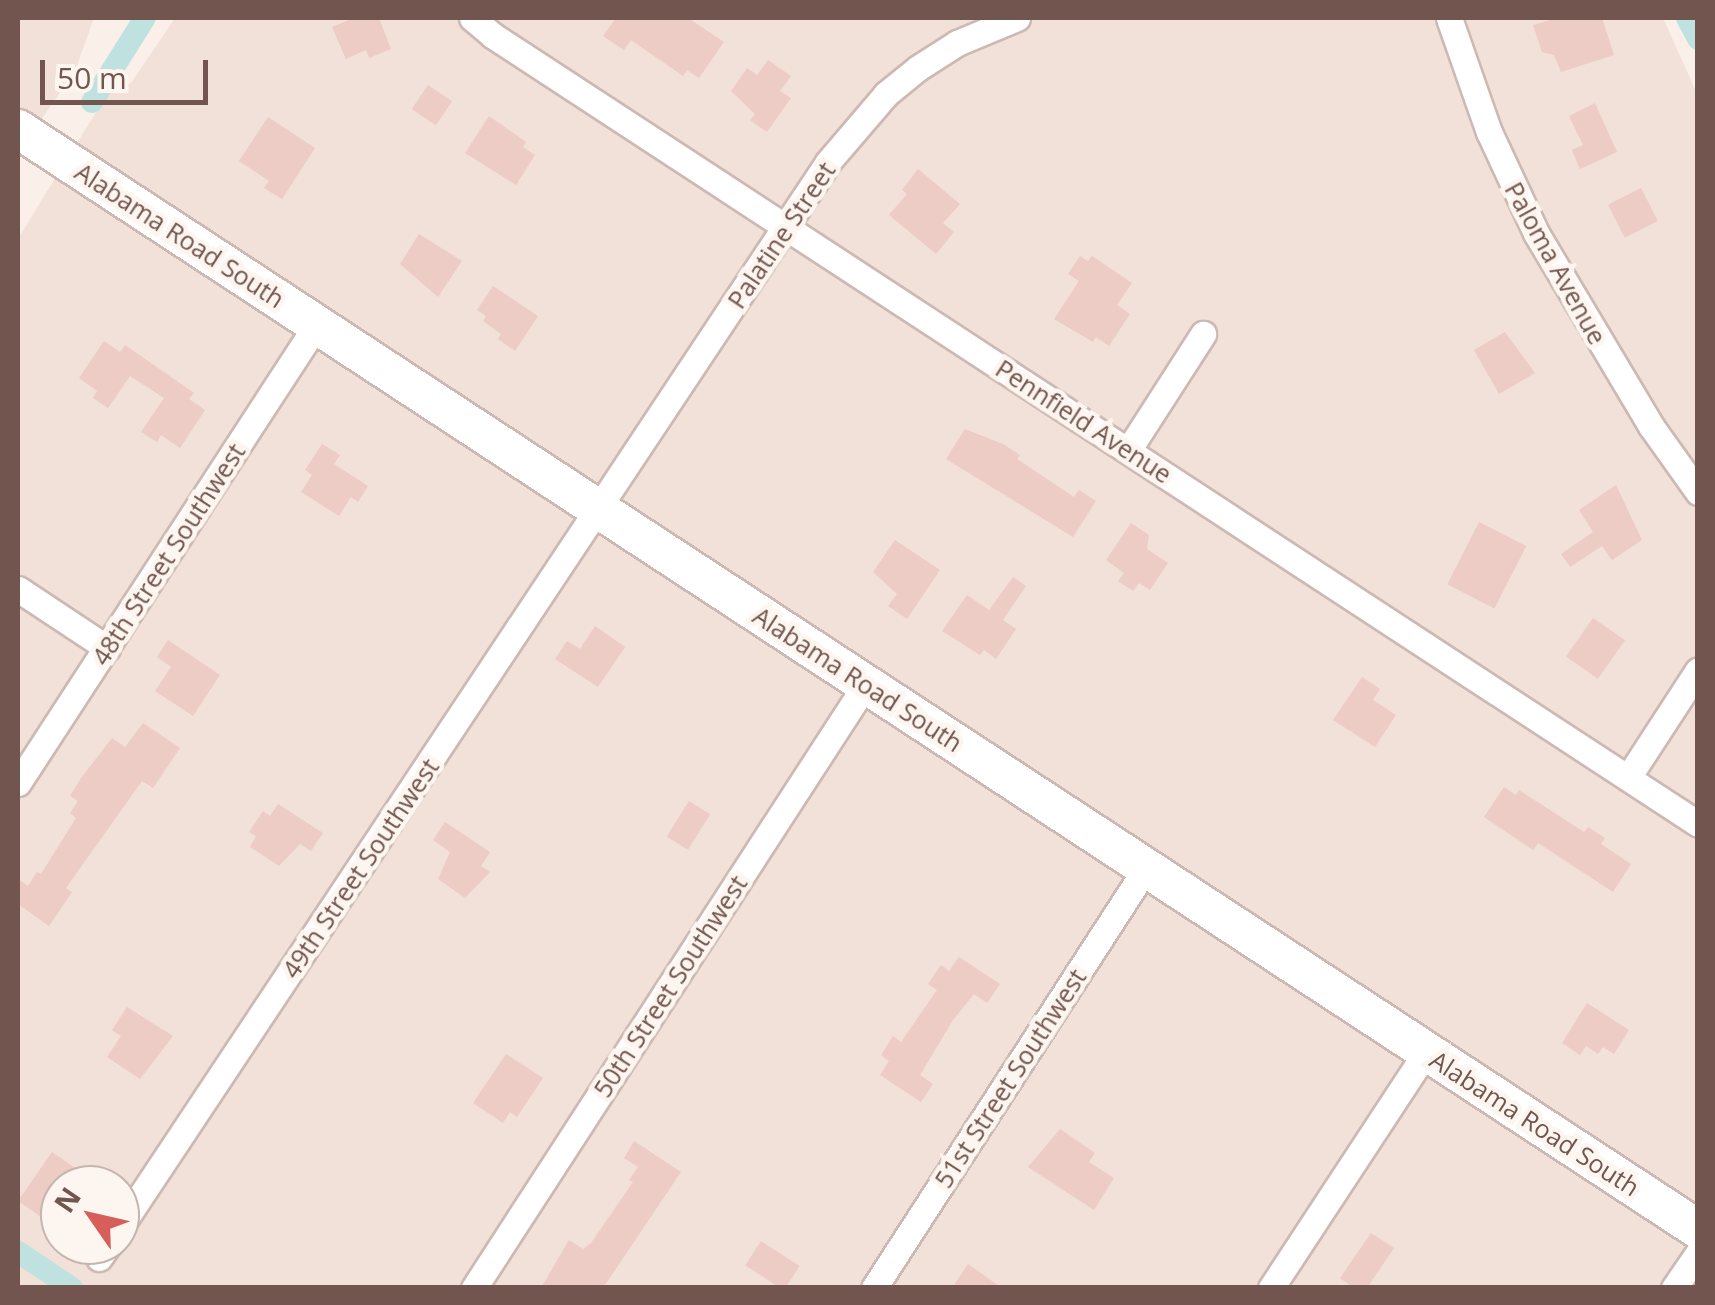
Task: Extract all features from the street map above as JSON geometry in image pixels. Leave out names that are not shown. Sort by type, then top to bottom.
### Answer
[{"type":"street","name":"Pennfield Avenue","points":[[472,18],[1698,824]]},
{"type":"street","name":"Palatine Street","points":[[600,509],[828,162],[886,94],[957,43],[1017,18]]},
{"type":"street","name":"Paloma Avenue","points":[[1448,18],[1489,132],[1536,234],[1651,426],[1698,492]]},
{"type":"street","name":"Alabama Road South","points":[[18,129],[1698,1230]]},
{"type":"street","name":"48th Street Southwest","points":[[18,783],[317,324]]},
{"type":"street","points":[[1129,449],[1203,334]]},
{"type":"street","name":"49th Street Southwest","points":[[140,1197],[600,509]]},
{"type":"street","points":[[18,589],[106,648]]},
{"type":"street","points":[[1628,776],[1698,670]]},
{"type":"street","name":"50th Street Southwest","points":[[474,1288],[866,684]]},
{"type":"street","name":"51st Street Southwest","points":[[874,1288],[1146,868]]},
{"type":"street","points":[[1272,1288],[1426,1052]]},
{"type":"street","points":[[1674,1288],[1698,1253]]},
{"type":"shaded area","points":[[18,18],[94,18],[75,71],[36,127],[18,115]]},
{"type":"shaded area","points":[[175,18],[1663,18],[1698,96],[1697,1216],[72,151],[108,93],[131,83]]},
{"type":"shaded area","points":[[60,170],[1697,1243],[1697,1287],[18,1287],[18,239]]},
{"type":"building","points":[[354,18],[379,18],[391,49],[369,58],[366,50],[346,59],[332,27]]},
{"type":"building","points":[[616,18],[688,18],[724,42],[699,78],[687,70],[683,76],[631,40],[624,50],[603,36]]},
{"type":"building","points":[[1557,18],[1602,18],[1614,55],[1561,72],[1554,55],[1542,52],[1533,25]]},
{"type":"building","points":[[768,60],[791,76],[780,91],[791,98],[767,132],[750,120],[755,114],[731,91],[747,68],[757,75]]},
{"type":"building","points":[[428,85],[452,101],[436,125],[412,109]]},
{"type":"building","points":[[1595,103],[1617,152],[1580,169],[1572,150],[1583,145],[1569,116]]},
{"type":"building","points":[[489,116],[526,142],[523,147],[535,155],[516,185],[465,153]]},
{"type":"building","points":[[268,117],[315,148],[282,199],[264,188],[269,181],[239,161]]},
{"type":"building","points":[[918,169],[960,204],[943,223],[954,232],[936,254],[889,215],[907,194],[902,190]]},
{"type":"building","points":[[1641,188],[1658,221],[1625,238],[1608,205]]},
{"type":"building","points":[[419,234],[462,261],[438,297],[400,264]]},
{"type":"building","points":[[1080,256],[1088,261],[1092,256],[1132,283],[1117,305],[1130,314],[1109,346],[1096,337],[1093,342],[1054,319],[1079,281],[1068,274]]},
{"type":"building","points":[[493,286],[538,316],[515,351],[498,339],[501,334],[483,321],[486,316],[477,310]]},
{"type":"building","points":[[1505,332],[1535,373],[1499,394],[1474,350]]},
{"type":"building","points":[[104,341],[120,352],[125,345],[194,393],[189,399],[205,410],[180,448],[161,435],[157,442],[141,432],[164,398],[130,376],[108,408],[93,398],[97,391],[79,378]]},
{"type":"building","points":[[965,429],[1003,444],[1020,455],[1017,459],[1074,497],[1079,490],[1096,501],[1073,537],[946,459]]},
{"type":"building","points":[[322,444],[340,455],[334,464],[368,486],[358,502],[351,497],[339,516],[301,492],[312,475],[305,470]]},
{"type":"building","points":[[1616,485],[1642,540],[1612,560],[1602,546],[1570,567],[1561,554],[1593,532],[1579,510]]},
{"type":"building","points":[[1479,522],[1526,546],[1494,608],[1447,584]]},
{"type":"building","points":[[1131,523],[1149,535],[1147,549],[1168,563],[1150,590],[1139,583],[1133,591],[1118,581],[1124,573],[1106,560]]},
{"type":"building","points":[[895,540],[940,570],[907,619],[888,606],[897,594],[873,572]]},
{"type":"building","points":[[1013,577],[1026,586],[1003,620],[1016,629],[996,659],[984,650],[980,655],[942,631],[967,595],[989,610]]},
{"type":"building","points":[[1593,618],[1625,640],[1598,679],[1566,657]]},
{"type":"building","points":[[595,626],[625,647],[598,687],[555,659],[567,641],[580,649]]},
{"type":"building","points":[[168,640],[220,675],[193,716],[155,691],[171,667],[157,657]]},
{"type":"building","points":[[1362,677],[1380,689],[1373,700],[1396,715],[1375,747],[1333,720]]},
{"type":"building","points":[[143,723],[180,748],[153,788],[142,781],[66,888],[72,892],[49,926],[18,904],[18,879],[28,886],[37,872],[41,874],[76,818],[70,813],[78,801],[70,796],[81,778],[112,738],[125,747]]},
{"type":"building","points":[[1504,787],[1516,795],[1519,790],[1584,832],[1588,827],[1605,838],[1601,844],[1631,864],[1613,892],[1538,843],[1533,850],[1484,817]]},
{"type":"building","points":[[689,801],[710,814],[688,850],[667,837]]},
{"type":"building","points":[[278,804],[323,833],[311,851],[300,844],[279,866],[250,847],[256,836],[249,832],[263,811],[270,816]]},
{"type":"building","points":[[445,822],[490,852],[481,866],[490,872],[465,898],[438,879],[450,852],[433,840]]},
{"type":"building","points":[[959,957],[1000,984],[987,1003],[974,994],[953,1020],[920,1075],[933,1084],[921,1102],[880,1075],[889,1061],[881,1055],[893,1036],[901,1042],[937,990],[928,984],[941,965],[949,971]]},
{"type":"building","points":[[1587,1003],[1629,1030],[1614,1054],[1603,1047],[1598,1054],[1586,1046],[1580,1055],[1562,1043]]},
{"type":"building","points":[[127,1007],[173,1036],[140,1079],[107,1057],[121,1036],[112,1030]]},
{"type":"building","points":[[506,1054],[543,1078],[517,1117],[510,1112],[503,1123],[473,1103]]},
{"type":"building","points":[[1060,1129],[1095,1153],[1089,1162],[1114,1178],[1094,1210],[1028,1167]]},
{"type":"building","points":[[634,1141],[681,1172],[603,1288],[541,1288],[569,1240],[583,1249],[591,1243],[633,1182],[629,1180],[638,1167],[624,1158]]},
{"type":"building","points":[[52,1152],[71,1165],[43,1165]]},
{"type":"building","points":[[40,1169],[40,1216],[18,1201]]},
{"type":"building","points":[[1371,1233],[1394,1248],[1367,1288],[1354,1288],[1340,1278]]},
{"type":"building","points":[[761,1241],[800,1266],[785,1288],[780,1288],[745,1265]]},
{"type":"building","points":[[968,1264],[1002,1288],[952,1288]]},
{"type":"waterway","points":[[92,102],[145,18]]},
{"type":"waterway","points":[[1687,18],[1698,39]]},
{"type":"waterway","points":[[18,1252],[72,1288]]}]
